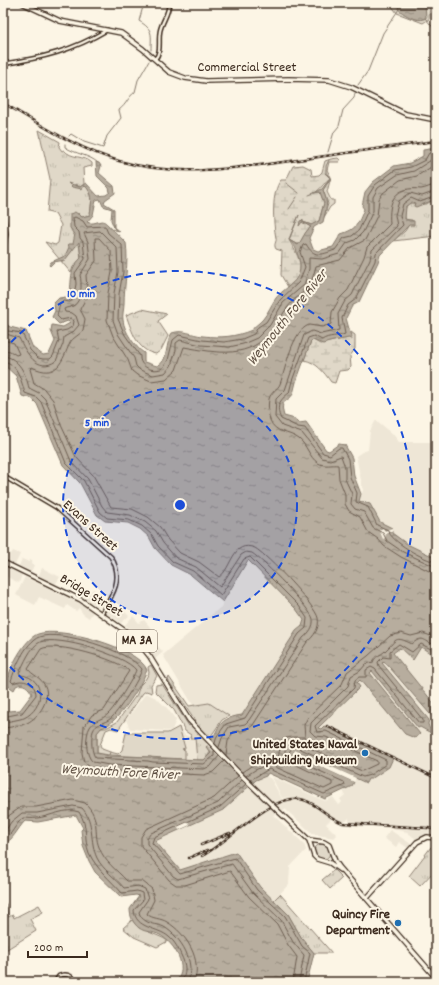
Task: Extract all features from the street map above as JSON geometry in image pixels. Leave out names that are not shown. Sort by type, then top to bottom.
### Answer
[{"type":"main road","name":"Commercial Street","points":[[22,3],[60,22],[121,33],[173,74],[201,81],[285,79],[331,81],[349,86],[408,114],[436,120]]},
{"type":"main road","name":"Bridge Street","points":[[3,562],[74,597],[126,631],[143,647],[189,720],[227,760],[309,840]]},
{"type":"main road","points":[[367,898],[417,842],[427,837],[436,838]]},
{"type":"main road","points":[[347,876],[333,865],[323,862],[315,857],[309,840],[322,842],[329,845],[335,861],[347,876],[436,978]]},
{"type":"main road","points":[[312,850],[317,844],[322,842]]},
{"type":"main road","points":[[323,862],[329,859],[333,853]]},
{"type":"street","points":[[155,60],[159,54],[161,29],[168,12],[169,3]]},
{"type":"street","points":[[3,64],[35,59],[69,50],[107,30]]},
{"type":"street","points":[[3,210],[6,234],[3,253]]},
{"type":"street","name":"Evans Street","points":[[3,476],[57,508],[111,557],[116,566],[117,582],[114,592],[101,614]]},
{"type":"street","points":[[55,982],[59,976],[66,974],[75,982]]},
{"type":"shaded area","points":[[376,420],[393,434],[399,442],[436,442],[436,558],[407,544],[392,533],[393,530],[380,522],[370,504],[359,501],[363,490],[356,456],[368,450],[370,431]]},
{"type":"shaded area","points":[[3,551],[11,554],[13,551],[20,554],[15,565],[3,559]]},
{"type":"shaded area","points":[[22,559],[29,562],[30,560],[33,561],[32,563],[34,565],[31,572],[19,566]]},
{"type":"shaded area","points":[[248,560],[296,609],[304,620],[242,716],[231,717],[209,703],[193,705],[163,655],[221,607]]},
{"type":"shaded area","points":[[6,568],[22,574],[19,583],[3,575]]},
{"type":"shaded area","points":[[42,568],[60,577],[55,585],[38,577]]},
{"type":"shaded area","points":[[25,577],[83,605],[93,612],[89,618],[83,614],[79,608],[76,611],[67,605],[65,609],[39,597],[35,605],[16,595]]},
{"type":"shaded area","points":[[82,588],[90,593],[93,589],[102,595],[99,599],[105,603],[102,608],[78,595]]},
{"type":"shaded area","points":[[111,605],[119,613],[123,610],[129,616],[121,623],[105,612]]},
{"type":"shaded area","points":[[133,616],[139,623],[144,620],[155,633],[150,638],[163,652],[155,659],[144,643],[125,625]]},
{"type":"shaded area","points":[[421,647],[433,655],[436,651],[436,706],[393,653],[400,648],[408,654]]},
{"type":"shaded area","points":[[384,661],[436,721],[436,836],[429,835],[417,840],[407,832],[382,827],[350,826],[349,818],[344,823],[332,818],[326,824],[337,835],[334,838],[313,834],[285,809],[273,815],[304,844],[306,850],[290,867],[289,884],[274,900],[260,887],[236,852],[180,871],[155,841],[223,810],[259,778],[266,776],[271,779],[282,799],[292,797],[282,798],[272,777],[325,801],[333,797],[339,805],[342,802],[340,799],[345,795],[343,790],[352,786],[293,754],[295,750],[366,783],[368,778],[393,758],[324,726],[321,729],[319,728],[360,687],[357,683],[360,680],[405,734],[419,734],[369,673],[372,671],[418,728],[420,727],[431,733],[428,725],[429,720],[382,663]]},
{"type":"shaded area","points":[[146,693],[156,698],[167,708],[176,720],[172,730],[130,729],[126,720]]},
{"type":"shaded area","points":[[179,727],[185,735],[195,737],[197,760],[185,759]]},
{"type":"shaded area","points":[[390,830],[411,844],[408,848],[399,842],[396,847],[384,838]]},
{"type":"green space","points":[[392,3],[427,3],[430,5],[429,19],[423,23],[397,13],[391,5]]},
{"type":"green space","points":[[39,130],[60,142],[59,147],[62,151],[64,150],[70,155],[85,159],[92,163],[92,166],[83,168],[84,184],[80,187],[75,184],[75,186],[82,189],[85,186],[87,187],[92,197],[90,215],[82,217],[78,213],[71,230],[79,243],[81,258],[73,267],[71,273],[45,242],[55,245],[58,243],[61,225],[55,214],[47,212],[50,179]]},
{"type":"green space","points":[[338,158],[340,160],[339,162],[329,162],[327,170],[331,177],[327,174],[330,178],[316,192],[320,192],[324,203],[319,221],[312,225],[300,221],[311,227],[298,245],[289,240],[299,259],[300,270],[295,281],[288,287],[281,275],[282,251],[276,249],[275,246],[274,200],[278,185],[281,180],[286,180],[293,166],[303,165],[311,169],[312,176],[319,175],[322,172],[325,161]]},
{"type":"green space","points":[[330,179],[327,192],[331,200],[334,200],[334,204],[330,207],[323,219],[328,204],[323,190]]},
{"type":"green space","points":[[436,199],[436,236],[393,241],[405,231],[412,220],[406,220],[405,216],[409,203],[426,204]]},
{"type":"green space","points":[[142,309],[167,314],[158,321],[168,336],[161,350],[156,354],[144,349],[140,345],[133,334],[126,315]]},
{"type":"green space","points":[[351,332],[355,335],[355,349],[350,356],[351,367],[348,370],[339,371],[335,383],[331,382],[323,371],[316,365],[304,360],[311,341],[313,340],[320,344],[352,337]]},
{"type":"green space","points":[[151,665],[157,676],[151,685],[152,693],[146,691],[143,693],[118,730],[111,728],[106,730],[100,745],[102,749],[110,752],[109,755],[97,753],[97,733],[101,728],[106,728],[117,722],[137,694],[140,685],[149,673],[148,667]]},
{"type":"green space","points":[[169,677],[189,706],[209,703],[229,716],[222,720],[211,736],[212,748],[204,760],[197,760],[195,738],[190,738],[191,735],[185,731],[174,710],[155,691],[156,685],[162,684],[189,726],[195,721],[168,680]]},
{"type":"green space","points":[[179,727],[185,748],[182,749],[185,750],[185,759],[109,755],[110,752],[118,754],[122,750],[126,733],[168,733]]},
{"type":"green space","points":[[322,844],[328,846],[330,852],[328,858],[322,860],[316,858],[314,852],[316,846]]},
{"type":"green space","points":[[431,847],[436,847],[436,869],[420,886],[409,876]]},
{"type":"green space","points":[[334,870],[342,878],[330,889],[322,880]]},
{"type":"green space","points":[[280,894],[332,953],[314,953],[301,937],[288,914],[274,900]]},
{"type":"green space","points":[[3,900],[6,904],[8,917],[13,915],[14,918],[39,905],[43,912],[30,919],[36,931],[4,951]]},
{"type":"green space","points":[[132,920],[144,930],[168,941],[157,947],[134,937],[123,928]]},
{"type":"water","points":[[399,3],[425,3],[426,18],[419,20],[408,16],[398,9]]},
{"type":"water","name":"Weymouth Fore River","points":[[436,148],[436,199],[416,207],[414,206],[415,203],[412,202],[406,206],[405,219],[414,221],[414,225],[409,225],[380,255],[359,302],[352,306],[346,318],[352,340],[349,338],[323,344],[313,340],[311,341],[293,394],[283,404],[283,410],[284,416],[295,419],[299,423],[306,422],[326,450],[329,451],[339,444],[345,445],[352,458],[354,476],[361,494],[359,501],[370,504],[380,522],[392,528],[392,533],[407,544],[436,558],[434,578],[436,584],[436,651],[433,655],[421,647],[413,660],[400,648],[393,653],[436,706],[436,721],[384,661],[382,663],[429,720],[428,724],[431,733],[420,727],[418,728],[372,671],[370,673],[420,734],[415,738],[405,734],[360,680],[357,683],[360,687],[318,728],[321,729],[324,726],[393,758],[389,767],[371,779],[368,779],[366,783],[295,750],[293,754],[354,782],[352,786],[325,799],[268,773],[266,776],[256,780],[223,810],[155,841],[180,870],[236,852],[260,887],[288,914],[301,937],[314,953],[307,982],[176,982],[180,976],[181,963],[175,950],[166,939],[155,933],[142,930],[134,922],[131,917],[130,909],[139,896],[121,897],[95,872],[83,846],[81,830],[83,828],[76,815],[38,822],[25,821],[12,838],[3,844],[3,714],[8,711],[20,710],[32,694],[27,687],[23,685],[16,686],[14,690],[7,685],[13,664],[22,648],[33,637],[38,634],[48,632],[63,633],[97,640],[114,646],[129,654],[141,662],[147,670],[134,695],[121,713],[114,720],[101,728],[97,733],[97,753],[109,756],[204,760],[211,753],[206,747],[219,727],[226,720],[242,715],[296,631],[302,626],[304,620],[296,609],[248,560],[223,602],[191,575],[171,565],[155,548],[149,537],[140,529],[128,523],[105,521],[97,515],[80,483],[63,465],[37,404],[31,398],[22,396],[16,376],[3,364],[5,347],[3,344],[3,321],[10,327],[26,331],[33,348],[43,355],[49,354],[55,341],[51,331],[52,325],[63,327],[70,323],[68,321],[59,324],[52,317],[55,311],[54,303],[59,298],[66,297],[73,301],[69,296],[74,267],[81,258],[79,242],[65,260],[54,262],[50,266],[49,265],[51,262],[65,256],[69,247],[68,244],[73,244],[75,234],[70,228],[70,214],[75,212],[82,217],[90,215],[92,199],[88,189],[85,186],[82,189],[72,187],[68,183],[80,187],[86,183],[98,196],[106,195],[110,192],[109,188],[97,176],[96,162],[101,166],[99,173],[114,186],[115,193],[105,200],[104,203],[114,209],[114,228],[111,220],[112,209],[103,206],[100,199],[96,200],[93,215],[87,222],[93,223],[103,221],[126,243],[127,266],[123,316],[125,329],[134,343],[144,353],[144,362],[157,366],[161,364],[165,356],[168,341],[172,333],[184,332],[216,337],[234,336],[252,330],[263,319],[279,294],[295,281],[297,277],[300,267],[299,260],[295,248],[289,240],[298,245],[311,227],[302,222],[299,226],[300,221],[303,220],[303,222],[311,225],[319,221],[324,203],[320,192],[314,193],[322,189],[330,178],[325,173],[331,178],[323,190],[325,195],[326,210],[323,222],[314,227],[309,238],[313,249],[318,251],[333,247],[341,234],[354,228],[364,209],[362,206],[365,192],[373,182],[394,166],[410,163],[423,156],[423,150]]},
{"type":"pier","points":[[383,528],[385,531],[392,528],[393,530],[386,534],[385,538],[383,539],[379,530]]},
{"type":"pier","points":[[210,738],[254,784],[250,788],[206,744]]},
{"type":"pier","points":[[295,750],[356,778],[354,782],[293,754]]},
{"type":"pier","points":[[188,821],[190,825],[179,830],[177,826]]},
{"type":"waterway","points":[[144,3],[139,21],[144,24],[151,33],[151,50]]},
{"type":"waterway","points":[[358,85],[368,71],[383,33],[399,9]]},
{"type":"waterway","points":[[425,18],[436,31]]},
{"type":"waterway","points":[[69,136],[71,134],[84,142],[103,148],[107,136],[121,118],[119,110],[135,92],[138,80],[149,61]]},
{"type":"waterway","points":[[328,152],[334,132],[339,126],[343,110],[354,98],[355,93]]},
{"type":"waterway","points":[[436,101],[436,113]]},
{"type":"waterway","points":[[65,144],[65,147],[91,158],[98,163]]},
{"type":"waterway","points":[[326,174],[326,166],[329,160]]},
{"type":"waterway","points":[[286,183],[299,193]]},
{"type":"waterway","points":[[309,195],[314,193]]},
{"type":"waterway","points":[[289,209],[297,197]]},
{"type":"railway","points":[[3,103],[88,150],[119,161],[164,169],[208,170],[231,168],[436,141]]},
{"type":"railway","points":[[327,726],[436,778]]},
{"type":"railway","points":[[202,856],[266,810],[279,803],[292,799],[309,802],[343,823],[428,828],[436,830]]},
{"type":"railway","points":[[201,845],[230,833]]},
{"type":"railway","points":[[189,858],[207,850]]},
{"type":"place","name":"United States Naval Shipbuilding Museum","points":[[365,753]]},
{"type":"place","name":"Quincy Fire Department","points":[[398,923]]}]
